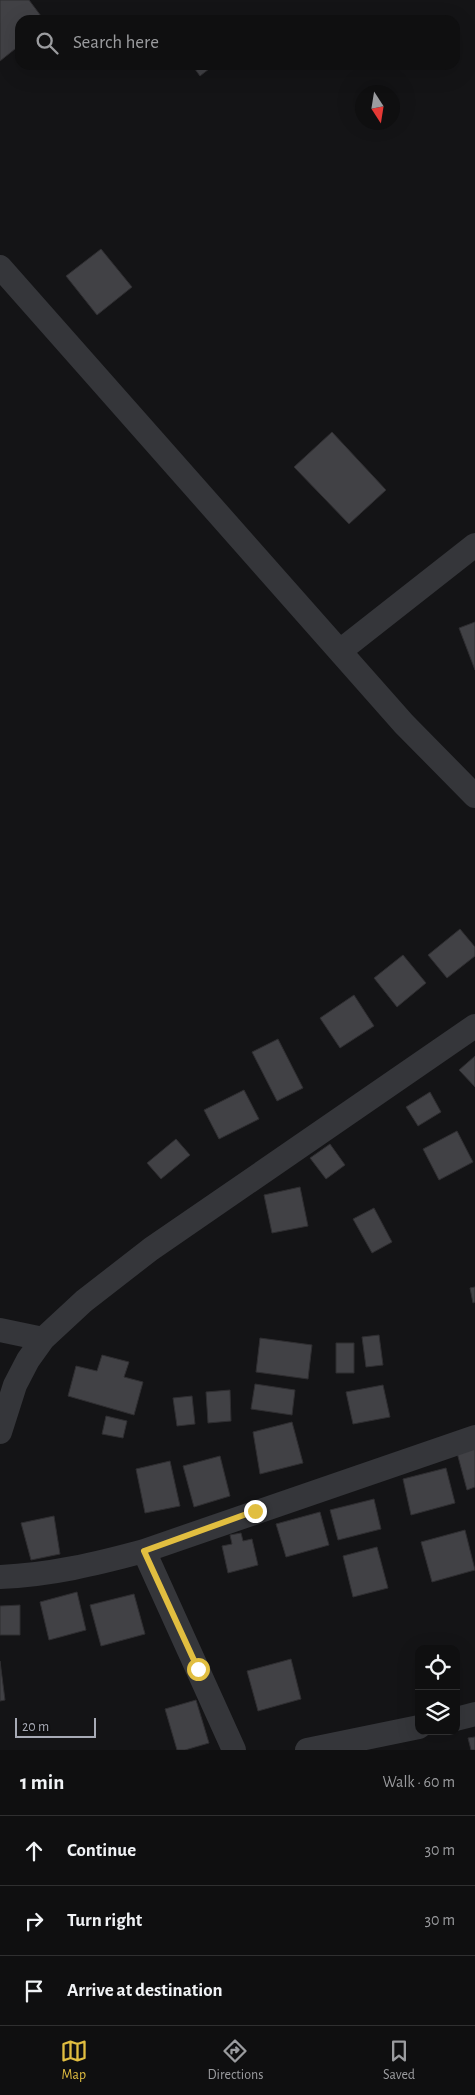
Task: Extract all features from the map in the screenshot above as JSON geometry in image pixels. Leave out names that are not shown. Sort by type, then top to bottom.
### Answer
[{"type":"street","points":[[0,267],[404,724],[475,796]]},
{"type":"street","points":[[340,651],[475,546]]},
{"type":"street","points":[[0,1432],[15,1384],[28,1360],[43,1339],[84,1301],[151,1250],[475,1026]]},
{"type":"street","points":[[0,1330],[43,1339]]},
{"type":"street","points":[[0,1577],[52,1573],[90,1566],[144,1551],[475,1437]]},
{"type":"street","points":[[144,1551],[234,1750]]},
{"type":"street","points":[[460,1717],[475,1714]]},
{"type":"street","points":[[306,1750],[415,1728]]},
{"type":"building","points":[[0,0],[29,0],[40,15],[15,15],[15,49],[0,61]]},
{"type":"building","points":[[196,70],[208,70],[200,76]]},
{"type":"building","points":[[101,249],[132,287],[97,315],[66,276]]},
{"type":"building","points":[[332,432],[386,490],[349,524],[294,467]]},
{"type":"building","points":[[475,622],[475,670],[459,628]]},
{"type":"building","points":[[460,929],[475,947],[475,956],[447,978],[428,955]]},
{"type":"building","points":[[403,955],[426,983],[397,1007],[374,978]]},
{"type":"building","points":[[354,995],[374,1026],[340,1048],[320,1018]]},
{"type":"building","points":[[278,1039],[303,1088],[277,1101],[252,1052]]},
{"type":"building","points":[[475,1056],[475,1087],[459,1070]]},
{"type":"building","points":[[244,1090],[259,1119],[219,1139],[204,1110]]},
{"type":"building","points":[[430,1092],[441,1112],[418,1126],[406,1107]]},
{"type":"building","points":[[457,1131],[473,1162],[439,1180],[423,1149]]},
{"type":"building","points":[[176,1139],[190,1155],[161,1179],[147,1163]]},
{"type":"building","points":[[330,1144],[345,1165],[326,1179],[310,1158]]},
{"type":"building","points":[[300,1187],[308,1226],[272,1233],[264,1195]]},
{"type":"building","points":[[374,1208],[392,1242],[372,1253],[353,1219]]},
{"type":"building","points":[[475,1287],[475,1302],[473,1303],[470,1288]]},
{"type":"building","points":[[379,1335],[383,1365],[366,1367],[362,1337]]},
{"type":"building","points":[[260,1338],[312,1345],[308,1379],[256,1372]]},
{"type":"building","points":[[336,1343],[354,1343],[354,1373],[336,1373]]},
{"type":"building","points":[[102,1355],[129,1362],[124,1377],[143,1382],[134,1415],[68,1396],[76,1366],[97,1371]]},
{"type":"building","points":[[255,1384],[295,1390],[292,1415],[251,1409]]},
{"type":"building","points":[[383,1385],[390,1417],[353,1424],[346,1392]]},
{"type":"building","points":[[230,1390],[231,1421],[208,1423],[206,1392]]},
{"type":"building","points":[[192,1396],[195,1424],[177,1426],[173,1398]]},
{"type":"building","points":[[106,1416],[127,1421],[123,1438],[102,1434]]},
{"type":"building","points":[[292,1422],[303,1463],[260,1474],[253,1432]]},
{"type":"building","points":[[475,1444],[475,1487],[467,1490],[456,1449]]},
{"type":"building","points":[[220,1456],[230,1496],[194,1507],[183,1466]]},
{"type":"building","points":[[170,1461],[180,1506],[145,1513],[136,1469]]},
{"type":"building","points":[[446,1468],[455,1503],[411,1515],[403,1479]]},
{"type":"building","points":[[374,1499],[381,1529],[338,1540],[330,1510]]},
{"type":"building","points":[[320,1512],[329,1545],[286,1557],[276,1524]]},
{"type":"building","points":[[54,1516],[60,1554],[31,1560],[21,1523]]},
{"type":"building","points":[[465,1530],[475,1570],[432,1582],[421,1542]]},
{"type":"building","points":[[241,1533],[243,1541],[252,1539],[258,1565],[228,1573],[222,1546],[232,1544],[230,1535]]},
{"type":"building","points":[[377,1547],[388,1588],[353,1597],[343,1556]]},
{"type":"building","points":[[77,1592],[86,1630],[49,1640],[40,1602]]},
{"type":"building","points":[[134,1594],[145,1634],[101,1646],[90,1605]]},
{"type":"building","points":[[20,1605],[20,1635],[0,1635],[0,1606]]},
{"type":"building","points":[[291,1659],[301,1699],[258,1711],[247,1671]]},
{"type":"building","points":[[0,1661],[5,1700],[0,1701]]},
{"type":"building","points":[[196,1700],[209,1743],[185,1750],[177,1750],[165,1709]]},
{"type":"building","points":[[475,1737],[475,1750],[471,1750],[468,1738]]},
{"type":"route","points":[[198,1669],[144,1551],[255,1511]]}]
